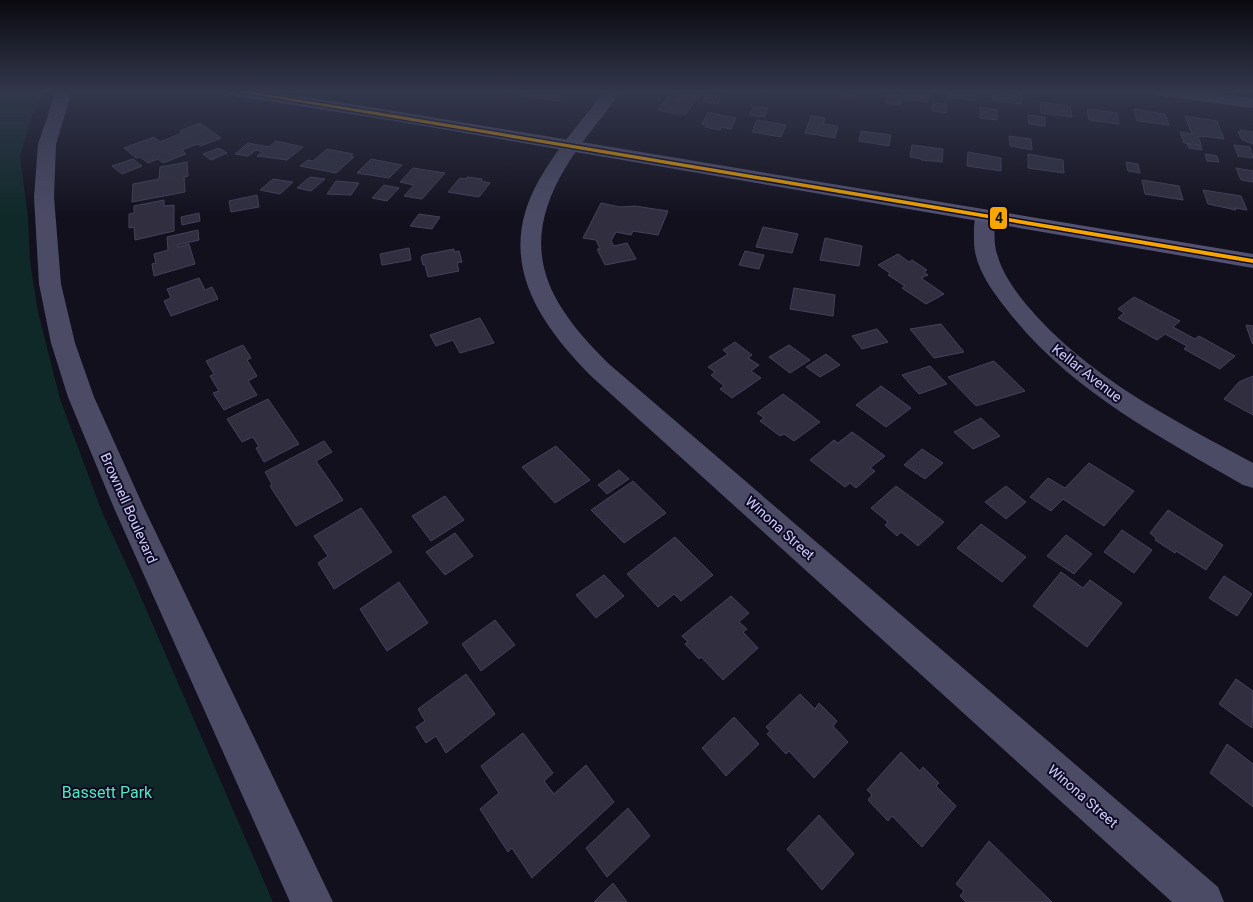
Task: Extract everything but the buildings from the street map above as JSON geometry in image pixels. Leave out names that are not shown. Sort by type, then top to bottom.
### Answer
[{"type":"main road","points":[[494,133],[1253,261]]},
{"type":"street","name":"Brownell Boulevard","points":[[51,133],[44,191],[46,247],[50,284],[63,343],[81,397],[129,508],[312,902]]},
{"type":"street","name":"Winona Street","points":[[582,133],[553,174],[539,202],[530,242],[533,266],[540,292],[550,312],[568,338],[600,370],[1203,902]]},
{"type":"street","name":"Kellar Avenue","points":[[985,216],[986,252],[993,271],[1017,308],[1046,341],[1082,372],[1116,396],[1253,477]]},
{"type":"green space","name":"Bassett Park","points":[[0,133],[27,133],[20,156],[28,217],[30,262],[38,312],[60,399],[102,512],[273,902],[0,902]]},
{"type":"transit line","name":"4","points":[[496,133],[1253,261]]}]
